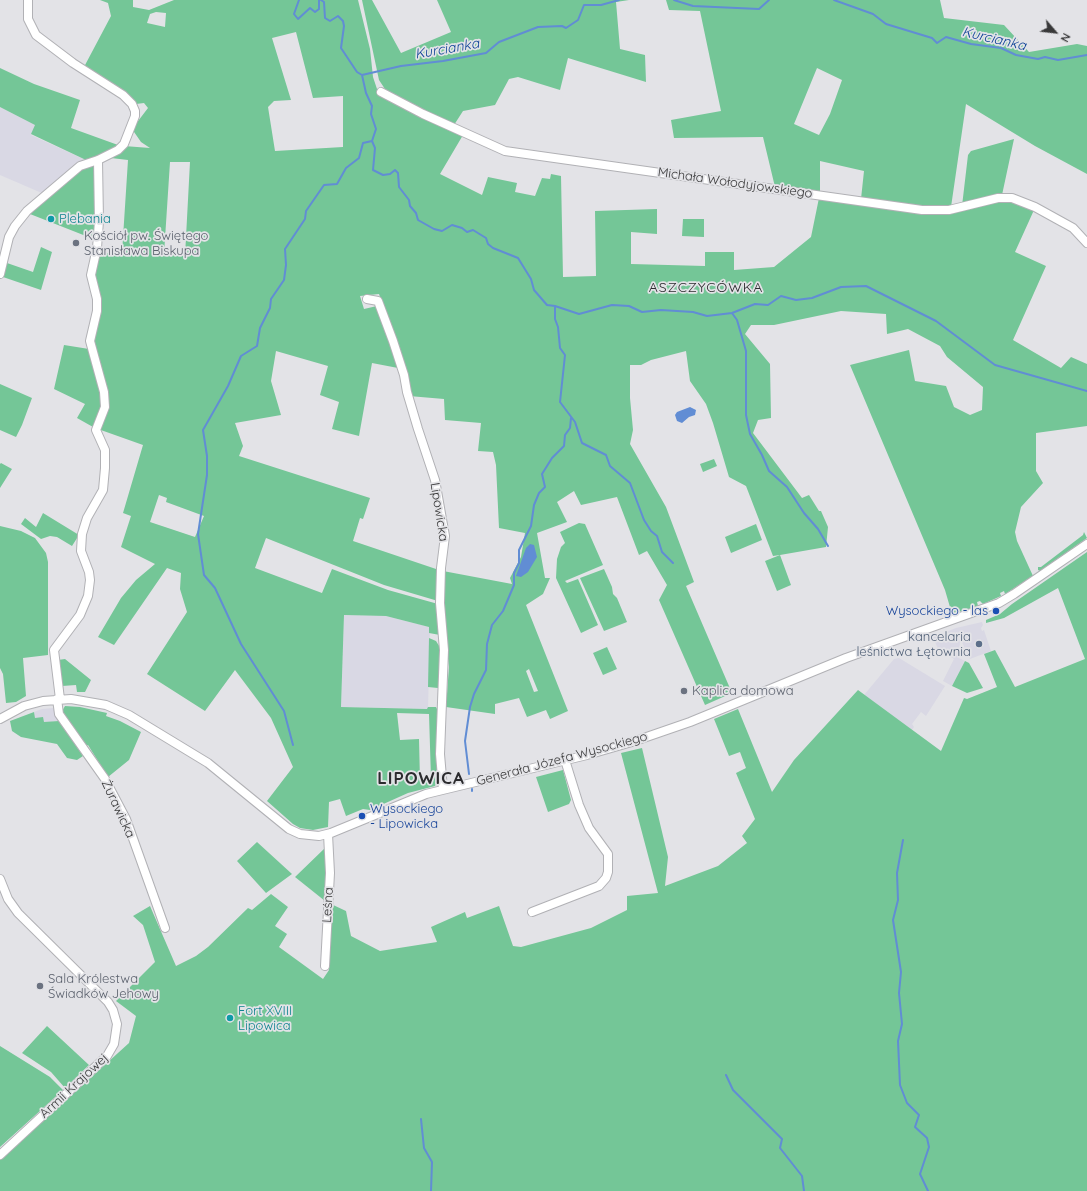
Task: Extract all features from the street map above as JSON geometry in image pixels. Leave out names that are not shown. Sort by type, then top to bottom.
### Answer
[{"type":"street","points":[[0,274],[9,237],[15,226],[27,211],[80,166],[113,153],[124,144],[133,123],[135,111],[132,104],[123,95],[61,55],[36,35],[28,19],[28,0]]},
{"type":"street","name":"Michała Wołodyjowskiego","points":[[381,92],[423,114],[505,151],[922,210],[949,210],[998,198],[1012,198],[1023,201],[1074,228],[1087,243]]},
{"type":"street","name":"Żurawicka","points":[[98,160],[98,235],[96,254],[91,275],[97,299],[97,311],[90,341],[104,392],[105,406],[96,430],[105,450],[105,468],[103,490],[87,518],[82,534],[81,550],[89,572],[90,580],[88,596],[80,615],[54,650],[59,714],[105,779],[126,819],[148,886],[165,928]]},
{"type":"street","name":"Lipowicka","points":[[367,299],[378,301],[395,348],[414,416],[435,480],[445,536],[441,568],[440,603],[444,650],[440,754],[443,789]]},
{"type":"street","name":"Generała Józefa Wysockiego","points":[[0,718],[32,703],[59,699],[92,702],[129,716],[208,763],[289,829],[309,837],[328,834],[408,800],[443,789],[565,760],[664,732],[846,658],[982,610],[1014,594],[1087,544]]},
{"type":"street","points":[[532,912],[599,886],[606,878],[608,872],[608,854],[593,835],[586,822],[579,806],[565,760]]},
{"type":"street","name":"Leśna","points":[[325,966],[330,873],[328,834]]},
{"type":"street","name":"Armii Krajowej","points":[[0,879],[8,899],[18,912],[108,1002],[113,1010],[117,1024],[114,1044],[107,1056],[0,1155]]},
{"type":"shaded area","points":[[0,107],[36,125],[31,135],[86,160],[44,194],[0,175]]},
{"type":"shaded area","points":[[344,615],[386,616],[430,627],[428,709],[341,707]]},
{"type":"shaded area","points":[[982,622],[983,625],[981,628],[982,631],[984,630],[991,651],[970,659],[957,632],[960,641],[959,658],[965,661],[952,686],[943,681],[954,659],[938,649],[933,637],[956,628]]},
{"type":"shaded area","points":[[899,658],[945,686],[926,716],[921,712],[912,724],[914,727],[912,730],[864,695],[894,659]]},
{"type":"shaded area","points":[[53,708],[59,721],[44,723],[35,718],[34,712],[42,709]]},
{"type":"green space","points":[[100,0],[133,0],[133,7],[149,10],[174,0],[358,0],[370,49],[373,77],[379,95],[463,135],[440,174],[482,195],[488,177],[517,183],[515,192],[535,196],[542,178],[550,179],[551,174],[561,176],[563,277],[596,276],[595,211],[657,209],[657,234],[631,232],[631,264],[705,266],[705,252],[734,252],[734,270],[774,267],[811,237],[819,198],[919,212],[993,202],[1013,201],[1034,210],[1015,252],[1046,266],[1013,340],[1061,368],[1071,357],[1087,364],[1087,426],[1036,433],[1036,471],[1043,483],[1021,507],[1015,532],[1017,541],[1033,576],[1005,594],[1004,591],[1000,593],[1001,596],[983,604],[980,601],[977,602],[978,606],[952,614],[945,590],[850,365],[909,350],[915,381],[946,386],[954,407],[970,415],[982,410],[983,387],[947,357],[940,346],[908,329],[887,334],[886,314],[841,311],[774,325],[751,325],[745,334],[770,364],[771,418],[758,420],[753,433],[802,498],[809,495],[819,511],[821,511],[828,527],[826,547],[773,556],[746,486],[729,477],[706,404],[690,381],[686,351],[651,360],[641,365],[630,365],[630,398],[633,430],[630,444],[666,507],[694,582],[686,586],[732,693],[705,705],[659,600],[667,585],[647,551],[639,555],[617,497],[581,505],[574,491],[557,502],[567,522],[537,533],[545,578],[550,578],[543,594],[526,605],[568,711],[550,719],[546,710],[527,717],[519,698],[495,704],[495,714],[446,707],[449,667],[445,632],[443,571],[512,584],[510,578],[521,557],[525,533],[499,528],[496,465],[493,452],[478,451],[481,423],[445,420],[444,399],[409,396],[393,336],[379,294],[360,296],[364,309],[377,306],[398,368],[372,363],[359,436],[332,429],[339,402],[320,395],[328,366],[276,351],[271,381],[281,415],[235,423],[243,446],[239,456],[370,498],[363,519],[360,518],[353,541],[439,570],[438,601],[384,585],[266,538],[255,568],[322,593],[332,569],[388,590],[438,604],[440,635],[429,633],[429,627],[386,616],[344,615],[341,707],[427,709],[428,707],[436,707],[438,711],[437,781],[435,786],[408,793],[370,810],[363,809],[346,816],[340,799],[329,802],[328,827],[313,830],[300,828],[293,824],[267,801],[293,767],[271,718],[235,670],[205,711],[147,674],[187,612],[180,589],[181,573],[167,568],[114,645],[98,637],[121,598],[136,580],[155,564],[121,547],[131,516],[123,513],[143,445],[98,429],[108,406],[93,337],[100,308],[93,278],[99,253],[122,253],[128,160],[111,158],[124,146],[150,148],[141,142],[132,129],[148,108],[144,103],[136,104],[84,67],[111,16],[108,3]],"holes":[[[156,12],[166,13],[165,27],[147,23],[150,14]],[[296,32],[313,98],[343,96],[343,147],[275,151],[268,107],[274,101],[291,100],[272,38]],[[170,162],[190,162],[185,256],[164,254]],[[159,495],[167,498],[166,502],[204,516],[195,537],[150,522]],[[529,669],[538,691],[534,692],[526,671]],[[397,713],[429,714],[431,779],[420,781],[419,739],[400,740]]]},
{"type":"green space","points":[[362,0],[372,0],[401,53],[451,32],[437,0],[629,0],[616,2],[620,49],[645,55],[646,82],[568,58],[560,90],[518,77],[509,79],[495,105],[463,111],[454,125],[395,96],[385,89],[379,80]]},
{"type":"green space","points":[[666,0],[940,0],[944,18],[1004,25],[1029,52],[1077,44],[1087,46],[1087,174],[1035,146],[966,104],[951,207],[923,208],[861,199],[864,171],[820,161],[820,193],[775,187],[763,137],[674,138],[671,120],[721,111],[700,11],[669,10]],"holes":[[[817,68],[842,80],[830,114],[819,135],[794,124]]]},
{"type":"green space","points":[[0,68],[34,84],[80,100],[71,128],[118,145],[107,153],[86,160],[31,134],[35,125],[0,107]]},
{"type":"green space","points":[[1014,139],[1002,195],[962,206],[968,155],[971,151]]},
{"type":"green space","points":[[93,164],[96,168],[96,240],[30,214],[73,173]]},
{"type":"green space","points":[[683,219],[704,219],[704,237],[682,236]]},
{"type":"green space","points":[[41,247],[52,252],[41,290],[3,277],[7,263],[33,272]]},
{"type":"green space","points":[[64,345],[89,349],[103,402],[93,427],[77,418],[85,404],[54,389]]},
{"type":"green space","points":[[0,384],[32,398],[16,437],[0,430]]},
{"type":"green space","points":[[714,459],[717,466],[703,472],[700,464]]},
{"type":"green space","points":[[1,463],[12,469],[0,488],[0,464]]},
{"type":"green space","points":[[43,513],[79,535],[72,546],[57,537],[50,536],[41,539],[21,524],[25,518],[36,527]]},
{"type":"green space","points":[[579,523],[585,524],[603,565],[565,581],[567,583],[578,579],[598,625],[581,633],[556,578],[557,559],[561,547],[565,543],[560,532]]},
{"type":"green space","points":[[756,524],[762,540],[731,553],[725,537]]},
{"type":"green space","points":[[0,526],[21,531],[35,538],[46,553],[48,562],[48,655],[23,658],[26,696],[16,702],[6,703],[3,674],[0,668]]},
{"type":"green space","points":[[1084,532],[1087,538],[1040,571],[1038,570],[1038,567],[1041,567],[1083,535]]},
{"type":"green space","points":[[1087,552],[1087,1191],[0,1191],[0,1160],[129,1043],[136,1016],[116,1001],[155,962],[143,925],[133,916],[150,906],[176,966],[196,956],[208,947],[248,908],[252,910],[271,894],[288,907],[275,926],[287,934],[279,947],[323,979],[329,970],[331,904],[346,911],[351,936],[380,951],[437,942],[431,927],[465,912],[467,918],[499,906],[513,946],[521,947],[591,928],[627,910],[627,896],[658,893],[621,753],[642,748],[668,857],[665,886],[718,866],[747,843],[742,836],[755,819],[736,773],[746,768],[740,752],[729,756],[714,719],[738,709],[772,792],[794,760],[858,690],[941,751],[964,698],[967,699],[997,687],[984,654],[995,650],[1015,687],[1085,659],[1058,588],[1004,618],[986,623],[986,620],[1000,614]]},
{"type":"green space","points":[[780,555],[791,585],[777,591],[765,561]]},
{"type":"green space","points":[[604,569],[612,587],[613,594],[617,598],[627,622],[604,631],[580,578]]},
{"type":"green space","points":[[429,638],[436,641],[441,649],[438,688],[428,687]]},
{"type":"green space","points":[[607,647],[617,669],[603,675],[593,653]]},
{"type":"green space","points":[[65,659],[91,680],[85,692],[77,692],[76,685],[62,686],[58,660]]},
{"type":"green space","points":[[965,661],[969,663],[983,688],[967,693],[952,686]]},
{"type":"green space","points":[[65,706],[80,707],[107,713],[106,716],[120,721],[141,732],[129,760],[108,777],[88,745],[86,746],[61,713]]},
{"type":"green space","points":[[34,712],[35,718],[43,717],[44,722],[59,721],[83,756],[77,760],[67,758],[57,744],[21,737],[12,731],[10,721]]},
{"type":"green space","points":[[563,770],[571,800],[569,804],[548,812],[536,777]]},
{"type":"green space","points":[[257,842],[292,874],[266,893],[237,861]]},
{"type":"green space","points":[[325,848],[327,855],[325,901],[295,877]]},
{"type":"green space","points":[[47,1026],[89,1065],[65,1088],[51,1072],[22,1053]]},
{"type":"green space","points":[[0,1046],[50,1077],[63,1090],[0,1147]]},
{"type":"water","points":[[690,407],[696,410],[695,415],[689,417],[682,423],[677,421],[675,415],[677,412]]},
{"type":"water","points":[[530,544],[534,545],[537,557],[528,572],[521,577],[516,576],[526,548]]},
{"type":"waterway","name":"Kurcianka","points":[[299,0],[294,14],[298,19],[310,8],[315,12],[319,9],[319,0]]},
{"type":"waterway","name":"Kurcianka","points":[[321,0],[324,2],[325,18],[330,21],[338,16],[343,21],[344,26],[341,48],[357,72],[362,75],[401,66],[443,61],[486,53],[499,42],[538,27],[562,26],[566,28],[578,20],[584,5],[601,5],[619,0]]},
{"type":"waterway","name":"Kurcianka","points":[[674,0],[693,6],[759,9],[769,0]]},
{"type":"waterway","name":"Kurcianka","points":[[834,0],[873,14],[886,24],[932,38],[937,43],[946,37],[971,44],[1001,48],[1016,55],[1038,59],[1045,57],[1058,60],[1087,55]]},
{"type":"waterway","points":[[362,75],[366,93],[372,106],[371,114],[376,129],[372,141],[375,148],[373,170],[383,175],[390,174],[395,170],[398,173],[399,187],[409,200],[410,206],[416,213],[418,220],[434,229],[442,231],[452,225],[462,228],[467,232],[473,230],[486,238],[488,244],[493,248],[518,258],[531,279],[534,290],[547,305],[555,306],[579,314],[612,305],[629,306],[642,312],[661,310],[693,312],[707,316],[732,313],[755,304],[768,305],[781,296],[796,300],[812,298],[841,287],[866,286],[936,321],[995,365],[1087,391]]},
{"type":"waterway","points":[[293,745],[284,711],[241,644],[215,588],[204,575],[198,534],[207,475],[207,456],[203,430],[228,386],[241,356],[257,346],[260,328],[270,308],[271,299],[284,280],[286,265],[285,249],[305,219],[306,211],[324,185],[337,184],[346,168],[359,158],[363,143],[372,141]]},
{"type":"waterway","points":[[555,306],[555,319],[558,327],[560,348],[565,355],[560,402],[575,422],[582,443],[606,455],[610,466],[630,483],[644,520],[651,531],[657,536],[662,552],[673,563]]},
{"type":"waterway","points":[[732,313],[737,320],[746,351],[746,415],[750,434],[769,471],[787,487],[804,513],[818,529],[828,546]]},
{"type":"waterway","points":[[469,774],[465,741],[470,707],[474,694],[486,670],[487,644],[492,625],[503,611],[514,585],[514,573],[519,563],[519,550],[531,526],[534,505],[539,493],[545,487],[542,474],[552,458],[564,446],[565,435],[570,428],[571,418]]},
{"type":"waterway","points":[[903,840],[897,873],[898,900],[893,920],[901,972],[899,993],[902,1024],[898,1041],[900,1085],[907,1103],[919,1115],[915,1127],[927,1138],[929,1147],[920,1174],[928,1191]]},
{"type":"waterway","points":[[726,1075],[733,1090],[782,1139],[780,1148],[802,1176],[804,1191]]},
{"type":"waterway","points":[[421,1119],[424,1148],[432,1162],[431,1191]]},
{"type":"place","name":"Plebania","points":[[51,219]]},
{"type":"place","name":"Kościół pw. Świętego Stanisława Biskupa","points":[[76,243]]},
{"type":"place","name":"Wysockiego - las","points":[[996,611]]},
{"type":"place","name":"kancelaria leśnictwa Łętownia","points":[[979,644]]},
{"type":"place","name":"Kaplica domowa","points":[[684,691]]},
{"type":"place","name":"Wysockiego - Lipowicka","points":[[362,816]]},
{"type":"place","name":"Sala Królestwa Świadków Jehowy","points":[[40,986]]},
{"type":"place","name":"Fort XVIII Lipowica","points":[[230,1018]]},
{"type":"district","name":"ASZCZYCÓWKA","points":[[706,288]]},
{"type":"district","name":"LIPOWICA","points":[[421,779]]}]
